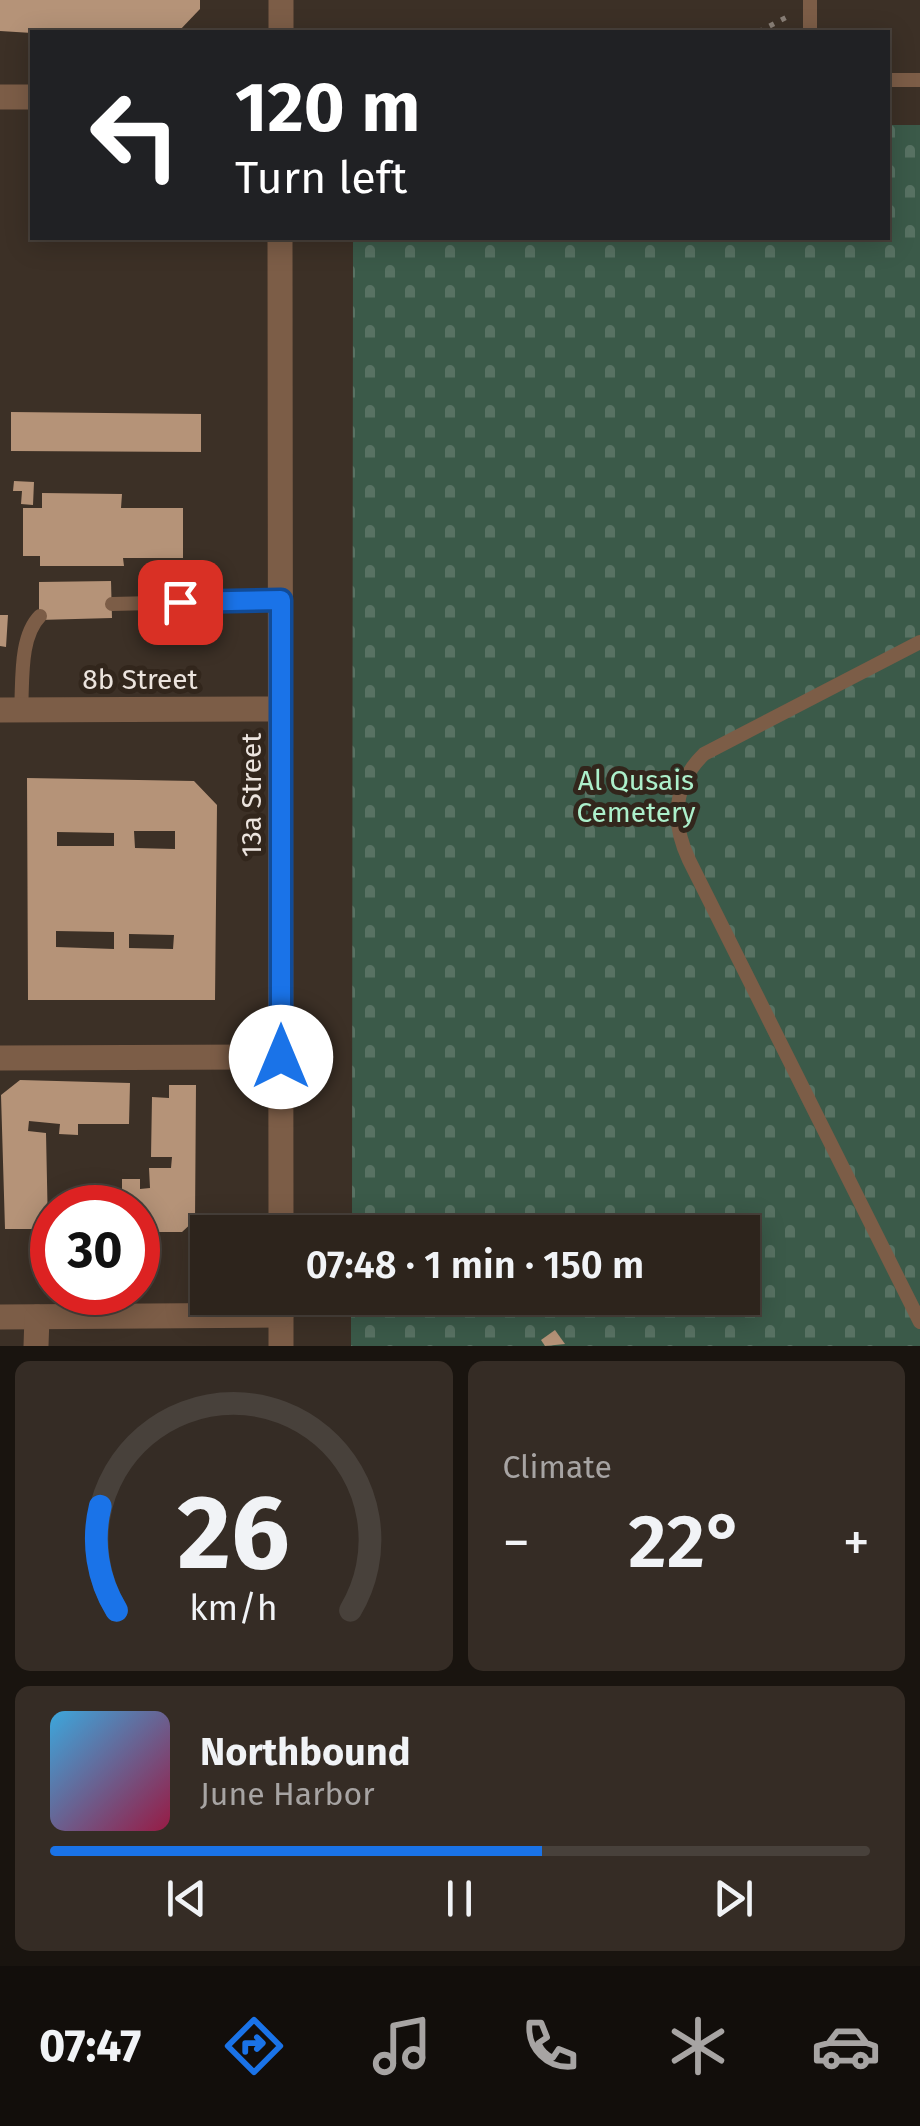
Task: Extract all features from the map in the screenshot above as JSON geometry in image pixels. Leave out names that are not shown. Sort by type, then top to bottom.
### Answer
[{"type":"street","points":[[280,30],[281,0]]},
{"type":"street","points":[[0,97],[30,97]]},
{"type":"street","name":"13a Street","points":[[280,240],[281,1215]]},
{"type":"street","name":"8b Street","points":[[10,710],[280,709]]},
{"type":"street","points":[[0,1058],[281,1057]]},
{"type":"street","points":[[0,1317],[190,1310]]},
{"type":"street","points":[[281,1315],[281,1346]]},
{"type":"street","points":[[36,1346],[37,1317]]},
{"type":"lane","points":[[810,1],[810,30]]},
{"type":"lane","points":[[890,80],[920,80]]},
{"type":"lane","points":[[112,604],[281,600]]},
{"type":"lane","points":[[10,710],[27,640],[33,622],[40,616]]},
{"type":"lane","points":[[920,642],[704,754],[685,777],[677,816],[678,832],[689,860],[920,1322]]},
{"type":"path","points":[[763,30],[810,1]]},
{"type":"green space","name":"Al Qusais Cemetery","points":[[890,125],[920,125],[920,1346],[351,1346],[351,1315],[760,1315],[760,1215],[352,1215],[353,240],[890,240]]},
{"type":"building","points":[[0,0],[200,0],[200,9],[180,30],[0,31]]},
{"type":"building","points":[[11,412],[201,414],[201,452],[11,451]]},
{"type":"building","points":[[14,481],[34,482],[33,505],[21,504],[22,491],[13,491]]},
{"type":"building","points":[[42,493],[122,494],[121,508],[183,508],[183,558],[123,558],[124,566],[40,566],[40,556],[23,556],[23,508],[42,508]]},
{"type":"building","points":[[111,581],[112,618],[39,620],[39,582]]},
{"type":"building","points":[[0,615],[8,615],[6,647],[0,646]]},
{"type":"building","points":[[27,778],[194,781],[217,805],[215,1000],[28,1000]],"holes":[[[134,831],[175,831],[175,849],[135,848]],[[57,832],[114,833],[114,846],[57,846]],[[56,931],[114,932],[114,949],[56,947]],[[129,934],[174,935],[173,949],[129,948]]]},
{"type":"building","points":[[20,1080],[130,1083],[129,1124],[78,1124],[78,1135],[59,1134],[60,1124],[29,1121],[28,1131],[46,1133],[47,1185],[30,1185],[30,1229],[5,1229],[1,1095]]},
{"type":"building","points":[[169,1085],[196,1085],[195,1215],[190,1215],[190,1225],[182,1232],[160,1232],[160,1185],[150,1185],[149,1168],[171,1168],[172,1157],[151,1157],[152,1097],[169,1098]]},
{"type":"building","points":[[122,1179],[140,1179],[140,1185],[122,1185]]},
{"type":"building","points":[[555,1330],[565,1344],[545,1346],[541,1340]]},
{"type":"route","points":[[180,602],[281,600],[281,1057]]}]
